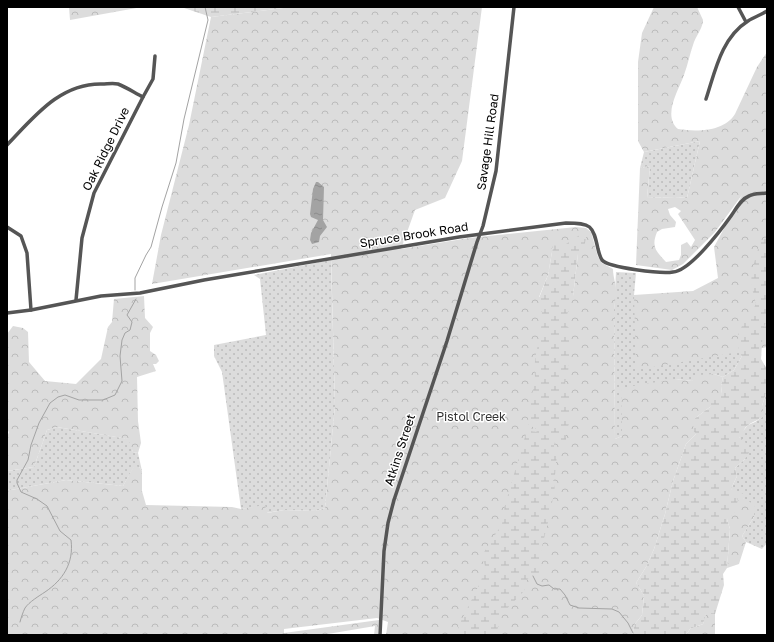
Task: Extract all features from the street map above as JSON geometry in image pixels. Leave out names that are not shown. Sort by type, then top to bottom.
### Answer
[{"type":"street","name":"Savage Hill Road","points":[[467,276],[483,226],[496,171],[514,7]]},
{"type":"street","points":[[738,7],[746,22]]},
{"type":"street","points":[[706,99],[726,43],[746,22],[767,11]]},
{"type":"street","name":"Oak Ridge Drive","points":[[76,300],[82,238],[94,193],[153,79],[155,56]]},
{"type":"street","points":[[7,145],[39,112],[58,96],[77,87],[94,84],[117,84],[143,97]]},
{"type":"street","name":"Spruce Brook Road","points":[[7,313],[31,310],[101,296],[140,293],[211,279],[480,234],[555,224],[580,224],[589,226],[594,232],[600,257],[606,263],[623,268],[674,272],[687,266],[704,249],[725,226],[745,198],[754,194],[767,193]]},
{"type":"street","points":[[7,227],[21,236],[27,253],[31,310]]},
{"type":"street","name":"Atkins Street","points":[[380,635],[384,551],[394,500],[467,276]]},
{"type":"green space","points":[[69,7],[142,7],[70,20]]},
{"type":"green space","points":[[181,7],[291,7],[211,17]]},
{"type":"green space","name":"Pistol Creek","points":[[291,7],[482,7],[462,161],[445,198],[415,210],[401,249],[469,238],[576,227],[586,228],[591,232],[598,257],[602,263],[613,269],[616,286],[614,311],[615,439],[622,436],[621,388],[675,379],[692,381],[699,375],[714,374],[723,377],[721,386],[722,394],[710,407],[694,419],[696,434],[686,444],[673,481],[654,549],[646,567],[636,583],[644,595],[642,615],[635,624],[632,635],[386,635],[388,622],[377,618],[284,629],[284,633],[379,620],[378,635],[374,635],[375,626],[322,635],[7,635],[7,489],[11,490],[66,480],[123,486],[134,466],[139,467],[142,471],[142,491],[146,505],[232,507],[241,509],[265,505],[267,513],[284,510],[316,511],[325,508],[335,406],[331,254],[152,284],[161,235],[189,125],[211,17]],"holes":[[[553,246],[578,254],[573,296],[539,297],[548,275]]]},
{"type":"green space","points":[[654,7],[697,7],[703,20],[673,102],[671,117],[673,123],[678,129],[709,129],[724,124],[730,120],[735,114],[757,67],[767,52],[767,347],[636,370],[634,295],[693,291],[718,278],[714,247],[742,195],[715,232],[683,264],[672,270],[636,265],[640,168],[650,166],[647,198],[687,198],[700,141],[644,152],[638,141],[638,62],[642,33]],"holes":[[[675,207],[681,211],[678,214],[695,240],[691,247],[687,242],[681,245],[681,255],[679,260],[666,262],[656,248],[654,241],[655,237],[657,232],[662,229],[675,227],[676,222],[670,215],[668,209]]]},
{"type":"green space","points":[[700,141],[687,198],[647,198],[650,166],[640,168],[644,152]]},
{"type":"green space","points":[[587,234],[584,247],[578,254],[573,296],[566,318],[566,325],[569,328],[570,349],[568,373],[565,382],[566,389],[570,395],[570,421],[566,432],[566,443],[556,439],[554,443],[554,447],[560,447],[561,449],[556,461],[553,482],[555,490],[538,563],[545,569],[527,579],[524,591],[501,615],[496,635],[462,635],[458,627],[481,581],[485,565],[481,557],[502,524],[505,505],[527,430],[536,432],[538,430],[528,424],[535,377],[536,354],[542,322],[539,298],[548,275],[553,246],[566,244],[578,236]]},
{"type":"green space","points":[[767,237],[767,320],[763,329],[761,359],[767,369],[767,390],[762,406],[762,417],[747,426],[743,435],[739,437],[745,442],[750,451],[745,459],[735,468],[737,476],[731,489],[738,500],[734,513],[727,519],[730,529],[727,568],[723,574],[724,585],[715,614],[706,614],[703,624],[690,629],[686,635],[632,635],[635,624],[642,615],[644,595],[636,583],[646,567],[654,549],[673,481],[686,444],[696,434],[693,430],[694,419],[710,407],[713,396],[722,394],[721,386],[723,377],[734,370],[742,356],[739,354],[738,335],[745,319],[750,315],[756,304],[751,284],[752,270],[760,242]]},
{"type":"green space","points":[[331,260],[335,406],[325,508],[316,511],[284,510],[266,513],[265,506],[241,509],[222,372],[214,356],[214,345],[266,335],[260,279],[254,275]]},
{"type":"green space","points":[[616,272],[636,273],[634,295],[739,352],[742,356],[734,370],[723,377],[714,374],[692,381],[675,379],[622,436],[615,439],[614,311]]},
{"type":"green space","points":[[144,296],[145,318],[153,327],[150,333],[150,351],[156,355],[159,361],[156,364],[153,364],[156,371],[137,377],[138,421],[141,443],[138,453],[133,452],[128,439],[57,427],[47,430],[34,467],[7,471],[7,437],[9,432],[7,430],[7,334],[13,326],[23,328],[28,332],[29,362],[45,381],[76,384],[101,359],[108,327],[112,322],[114,299]]},
{"type":"green space","points":[[767,390],[767,543],[762,549],[746,542],[742,536],[754,517],[743,498],[731,489],[737,476],[735,468],[745,459],[739,436],[748,425],[762,417],[762,406]]},
{"type":"green space","points":[[57,427],[129,439],[133,452],[138,453],[142,471],[139,467],[134,467],[123,486],[66,480],[11,490],[7,489],[7,471],[34,467],[47,430]]},
{"type":"green space","points":[[731,489],[744,494],[743,498],[755,505],[754,517],[742,536],[746,542],[739,564],[727,568],[730,529],[727,519]]},
{"type":"green space","points":[[706,613],[715,614],[715,635],[686,635],[690,629],[703,624]]},
{"type":"water","points":[[316,182],[324,187],[323,220],[327,227],[320,236],[319,242],[312,244],[310,240],[311,233],[318,220],[311,217],[310,214],[313,189]]},
{"type":"waterway","points":[[135,290],[135,278],[151,247],[176,163],[184,119],[208,20],[205,7]]},
{"type":"waterway","points":[[20,622],[25,608],[34,599],[57,582],[66,570],[71,556],[71,540],[60,531],[47,506],[37,499],[21,492],[17,480],[28,460],[31,445],[39,423],[50,403],[58,397],[65,395],[79,400],[103,400],[115,395],[122,381],[120,356],[122,340],[125,333],[130,330],[132,322],[127,315],[136,299]]},
{"type":"waterway","points":[[533,576],[537,584],[542,586],[549,585],[554,589],[560,589],[570,605],[579,608],[612,609],[619,612],[628,623],[633,633]]}]
